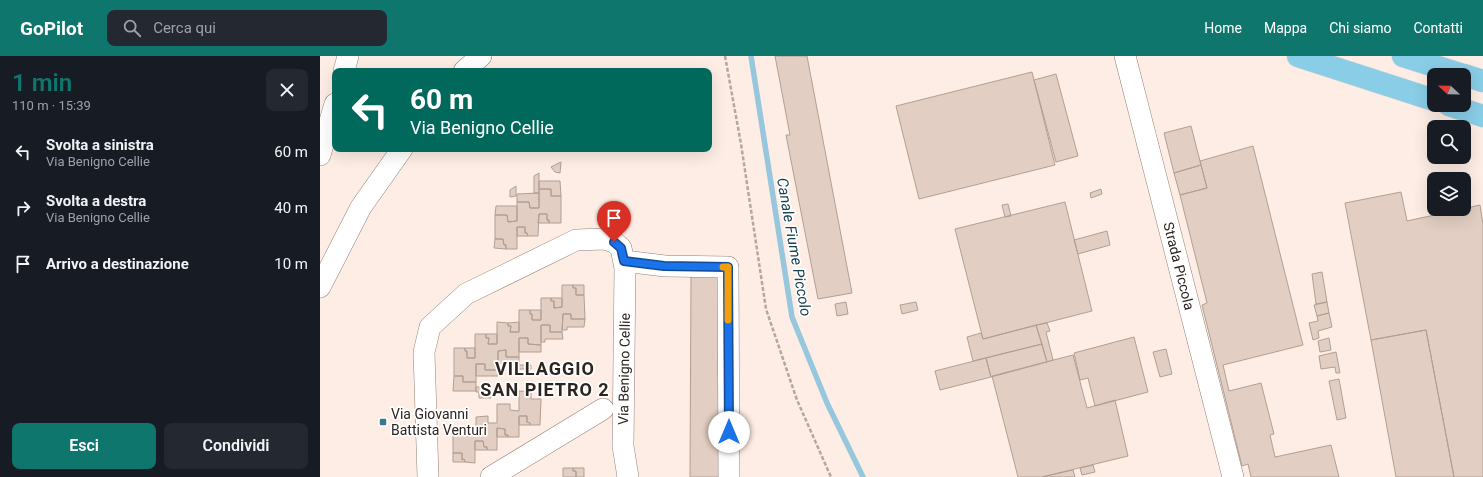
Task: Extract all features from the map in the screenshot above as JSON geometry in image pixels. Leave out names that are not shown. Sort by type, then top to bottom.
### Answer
[{"type":"main road","points":[[1298,56],[1427,98]]},
{"type":"main road","points":[[1403,56],[1441,68]]},
{"type":"main road","points":[[1471,77],[1483,81]]},
{"type":"main road","points":[[1471,112],[1483,116]]},
{"type":"street","points":[[345,68],[348,56]]},
{"type":"street","points":[[467,68],[481,56]]},
{"type":"street","name":"Strada Piccola","points":[[1125,56],[1233,477]]},
{"type":"street","points":[[320,155],[332,114]]},
{"type":"street","points":[[320,286],[361,208],[400,152]]},
{"type":"street","name":"Via Benigno Cellie","points":[[428,477],[424,352],[430,327],[466,294],[576,240],[605,239],[614,242],[621,248],[625,268],[623,446],[628,477]]},
{"type":"street","points":[[624,261],[664,266],[728,267],[729,477]]},
{"type":"street","points":[[491,477],[603,409]]},
{"type":"path","points":[[725,56],[741,144],[766,310],[797,400],[831,477]]},
{"type":"building","points":[[775,56],[807,56],[852,293],[818,299],[786,135],[790,135]]},
{"type":"building","points":[[1032,72],[1055,165],[919,199],[896,106]]},
{"type":"building","points":[[1056,74],[1078,156],[1056,162],[1034,80]]},
{"type":"building","points":[[1191,126],[1201,165],[1174,173],[1164,133]]},
{"type":"building","points":[[1253,146],[1303,345],[1223,365],[1229,391],[1261,383],[1274,434],[1270,435],[1275,457],[1331,445],[1339,477],[1251,477],[1248,464],[1242,466],[1202,305],[1207,303],[1180,195],[1207,188],[1200,161]]},
{"type":"building","points":[[561,162],[560,173],[555,172],[551,167]]},
{"type":"building","points":[[1201,165],[1207,188],[1180,195],[1174,173]]},
{"type":"building","points":[[539,173],[539,193],[534,193],[534,176]]},
{"type":"building","points":[[539,181],[560,181],[561,196],[551,196],[551,189],[539,189]]},
{"type":"building","points":[[516,186],[516,196],[510,197],[510,190]]},
{"type":"building","points":[[539,189],[551,189],[551,196],[561,196],[561,223],[549,223],[549,220],[547,220],[547,214],[539,214],[538,236],[528,236],[527,233],[525,233],[525,227],[517,227],[517,249],[506,249],[503,239],[495,239],[495,215],[507,215],[508,222],[517,221],[517,202],[529,202],[530,208],[539,208]]},
{"type":"building","points":[[1101,189],[1102,194],[1091,198],[1090,193]]},
{"type":"building","points":[[1401,192],[1407,221],[1430,216],[1471,216],[1471,207],[1480,205],[1483,224],[1483,477],[1454,477],[1426,330],[1371,340],[1345,203]]},
{"type":"building","points":[[539,193],[539,208],[530,208],[529,202],[517,202],[517,194]]},
{"type":"building","points":[[1065,202],[1092,311],[983,339],[955,229]]},
{"type":"building","points":[[1008,204],[1011,216],[1005,217],[1002,205]]},
{"type":"building","points":[[496,206],[517,206],[517,221],[508,222],[507,215],[495,215]]},
{"type":"building","points":[[539,214],[547,214],[547,220],[549,220],[549,223],[538,223]]},
{"type":"building","points":[[517,227],[525,227],[525,233],[527,233],[528,236],[517,236]]},
{"type":"building","points":[[1107,231],[1110,245],[1078,254],[1074,240]]},
{"type":"building","points":[[495,239],[503,239],[506,249],[494,248]]},
{"type":"building","points":[[1322,272],[1327,302],[1316,304],[1312,274]]},
{"type":"building","points":[[691,274],[721,275],[721,477],[690,477]]},
{"type":"building","points":[[562,285],[573,285],[573,288],[576,288],[576,295],[584,295],[585,319],[571,319],[571,314],[563,314],[562,332],[550,332],[550,325],[541,325],[541,345],[528,344],[528,338],[519,338],[519,357],[506,357],[506,350],[498,351],[498,370],[485,370],[485,364],[476,364],[476,382],[463,382],[463,376],[454,376],[454,348],[465,348],[465,351],[467,351],[467,358],[475,358],[475,334],[486,334],[486,338],[489,338],[488,344],[497,344],[497,322],[508,323],[508,326],[511,326],[510,332],[519,332],[519,310],[530,310],[532,320],[541,320],[541,298],[551,298],[551,301],[554,301],[554,308],[562,307]]},
{"type":"building","points":[[573,285],[584,285],[584,295],[576,295],[576,288],[573,288]]},
{"type":"building","points":[[551,298],[562,298],[562,307],[554,308],[554,301],[551,301]]},
{"type":"building","points":[[846,302],[848,314],[837,316],[835,304]]},
{"type":"building","points":[[916,302],[918,310],[902,314],[900,305]]},
{"type":"building","points":[[1327,302],[1329,313],[1317,316],[1314,305]]},
{"type":"building","points":[[530,310],[541,310],[541,320],[532,320]]},
{"type":"building","points":[[1329,313],[1332,327],[1318,331],[1319,338],[1313,340],[1309,323],[1318,321],[1317,316]]},
{"type":"building","points":[[563,314],[571,314],[571,319],[585,319],[584,327],[567,327],[567,330],[562,330]]},
{"type":"building","points":[[519,322],[519,332],[510,332],[511,326],[508,326],[508,323]]},
{"type":"building","points":[[1047,323],[1050,331],[1046,332],[1053,360],[1047,362],[1036,325]]},
{"type":"building","points":[[541,325],[550,325],[550,332],[562,332],[563,339],[545,339],[545,342],[541,342]]},
{"type":"building","points":[[1036,325],[1042,344],[973,361],[967,337],[981,333],[983,339]]},
{"type":"building","points":[[1426,330],[1454,477],[1396,477],[1371,340]]},
{"type":"building","points":[[486,334],[497,334],[497,344],[488,344],[489,338],[486,338]]},
{"type":"building","points":[[1134,337],[1148,392],[1095,406],[1088,378],[1080,380],[1074,353]]},
{"type":"building","points":[[519,338],[528,338],[528,344],[541,345],[541,352],[519,352]]},
{"type":"building","points":[[1329,338],[1331,350],[1320,352],[1318,341]]},
{"type":"building","points":[[1042,344],[1047,362],[991,377],[986,358]]},
{"type":"building","points":[[465,348],[475,348],[475,358],[467,358],[467,351],[465,351]]},
{"type":"building","points":[[1166,349],[1172,374],[1160,377],[1153,352]]},
{"type":"building","points":[[506,350],[506,357],[519,357],[519,365],[498,364],[498,351]]},
{"type":"building","points":[[1336,352],[1340,373],[1336,373],[1335,367],[1321,369],[1319,356]]},
{"type":"building","points":[[1073,355],[1087,408],[1115,400],[1128,456],[1042,477],[1018,477],[992,376]]},
{"type":"building","points":[[986,358],[991,377],[940,390],[935,371]]},
{"type":"building","points":[[476,364],[485,364],[485,370],[498,370],[498,376],[476,376]]},
{"type":"building","points":[[519,365],[531,365],[531,369],[519,369]]},
{"type":"building","points":[[454,376],[463,376],[463,382],[476,382],[476,391],[453,391]]},
{"type":"building","points":[[1339,379],[1346,418],[1337,420],[1329,381]]},
{"type":"building","points":[[476,387],[485,387],[485,392],[491,392],[491,398],[479,398],[479,392],[476,392]]},
{"type":"building","points":[[519,391],[531,392],[531,399],[541,399],[540,425],[530,425],[530,423],[527,422],[527,416],[519,416],[519,437],[508,437],[508,435],[505,435],[505,429],[497,428],[497,450],[487,450],[487,447],[484,447],[483,441],[475,441],[475,463],[465,462],[464,459],[462,460],[462,453],[453,453],[453,429],[466,429],[466,436],[476,435],[476,417],[488,416],[488,423],[497,423],[497,404],[510,404],[510,410],[519,411]]},
{"type":"building","points":[[519,416],[527,416],[527,422],[530,423],[530,425],[519,425]]},
{"type":"building","points":[[497,428],[505,429],[505,435],[508,435],[508,437],[497,437]]},
{"type":"building","points":[[475,441],[483,441],[484,447],[487,447],[487,450],[475,450]]},
{"type":"building","points":[[453,453],[462,453],[462,460],[464,459],[465,462],[453,462]]},
{"type":"building","points":[[1093,465],[1095,472],[1082,475],[1080,468]]},
{"type":"building","points":[[563,468],[573,468],[573,471],[576,471],[576,477],[563,477]]},
{"type":"building","points":[[573,468],[584,468],[584,477],[576,477],[576,471],[573,471]]},
{"type":"building","points":[[1073,470],[1075,477],[1042,477]]},
{"type":"waterway","name":"Canale Fiume Piccolo","points":[[751,56],[792,317],[827,403],[863,477]]},
{"type":"slow traffic","points":[[723,267],[728,267],[728,320]]},
{"type":"place","name":"Via Giovanni Battista Venturi","points":[[383,422]]},
{"type":"district","name":"VILLAGGIO SAN PIETRO 2","points":[[545,379]]},
{"type":"route","points":[[614,242],[621,248],[624,261],[664,266],[728,267],[729,432]]}]
